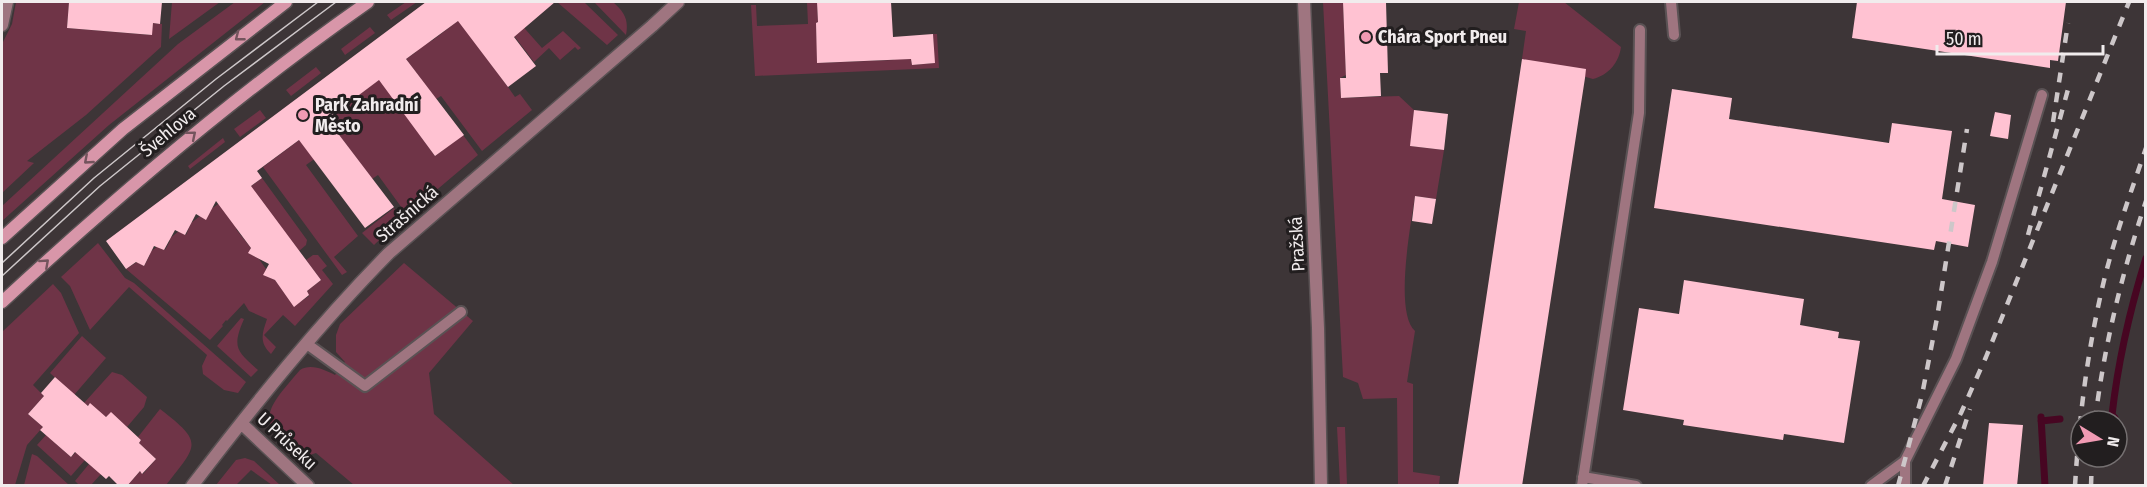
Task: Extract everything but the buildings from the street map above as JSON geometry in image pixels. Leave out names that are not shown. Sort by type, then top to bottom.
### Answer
[{"type":"main road","name":"Švehlova","points":[[2,238],[123,129],[286,2]]},
{"type":"main road","name":"Švehlova","points":[[2,302],[116,198],[197,131],[368,2]]},
{"type":"street","points":[[2,25],[7,2]]},
{"type":"street","name":"Strašnická","points":[[192,486],[307,344],[354,289],[389,253],[678,2]]},
{"type":"street","name":"Pražská","points":[[1304,2],[1318,328],[1321,486]]},
{"type":"street","name":"U Průseku","points":[[241,423],[308,486]]},
{"type":"lane","points":[[1671,2],[1674,35]]},
{"type":"lane","points":[[1636,486],[1583,481],[1639,113],[1641,30]]},
{"type":"lane","points":[[1874,485],[1905,461],[1956,359],[1984,283],[2042,95]]},
{"type":"lane","points":[[307,344],[366,386],[461,312]]},
{"type":"lane","points":[[1905,461],[1905,486]]},
{"type":"shaded area","points":[[16,2],[69,2],[67,28],[151,35],[153,23],[162,24],[161,47],[86,115],[27,161],[34,163],[2,193],[2,44],[12,24]]},
{"type":"shaded area","points":[[172,2],[220,2],[169,39]]},
{"type":"shaded area","points":[[235,2],[265,2],[109,125],[2,221],[2,206],[178,44]]},
{"type":"shaded area","points":[[406,2],[417,2],[391,20],[387,15]]},
{"type":"shaded area","points":[[488,2],[501,2],[542,48],[563,31],[581,48],[578,50],[575,47],[560,60],[549,48],[534,62]]},
{"type":"shaded area","points":[[557,2],[584,2],[618,35],[607,45]]},
{"type":"shaded area","points":[[594,2],[613,2],[617,6],[626,20],[626,35]]},
{"type":"shaded area","points":[[807,2],[817,2],[818,63],[893,60],[910,48],[912,65],[934,63],[933,34],[937,34],[939,68],[755,76],[751,5],[756,5],[757,26],[808,24]]},
{"type":"shaded area","points":[[1323,2],[1343,2],[1346,75],[1340,78],[1341,98],[1399,96],[1414,110],[1411,146],[1444,150],[1436,199],[1415,196],[1405,287],[1409,321],[1415,331],[1407,382],[1413,384],[1413,472],[1440,476],[1439,485],[1398,485],[1397,398],[1363,399],[1358,383],[1343,377]]},
{"type":"shaded area","points":[[1519,2],[1564,2],[1621,47],[1615,63],[1604,74],[1593,79],[1522,59],[1526,31],[1514,29]]},
{"type":"shaded area","points":[[459,20],[515,97],[520,94],[532,110],[482,151],[441,96],[436,99],[406,59],[416,52],[414,49],[433,40]]},
{"type":"shaded area","points":[[370,27],[375,33],[345,55],[341,49]]},
{"type":"shaded area","points":[[316,67],[321,73],[291,96],[286,90]]},
{"type":"shaded area","points":[[380,79],[435,156],[463,135],[478,155],[407,215],[378,175],[372,179],[327,119]]},
{"type":"shaded area","points":[[260,110],[266,118],[240,137],[234,129]]},
{"type":"shaded area","points":[[306,135],[320,155],[306,165],[358,236],[334,257],[347,272],[342,275],[263,167]]},
{"type":"shaded area","points":[[223,138],[225,142],[190,169],[188,166]]},
{"type":"shaded area","points":[[262,178],[307,240],[306,245],[299,251],[250,187]]},
{"type":"shaded area","points":[[230,196],[240,226],[236,229],[251,248],[249,253],[259,259],[266,269],[264,275],[275,280],[294,306],[309,296],[307,291],[321,280],[306,260],[313,255],[318,255],[327,266],[322,270],[333,284],[295,326],[283,315],[264,335],[276,347],[271,354],[263,342],[264,329],[267,319],[249,311],[244,303],[210,340],[126,269],[137,262],[144,266],[149,253],[158,246],[165,250],[169,239],[179,231],[186,235],[191,223],[200,216],[206,219],[211,209]]},
{"type":"shaded area","points":[[394,208],[400,215],[390,224],[392,228],[374,245],[362,233]]},
{"type":"shaded area","points":[[98,243],[125,278],[134,283],[246,382],[238,393],[224,390],[203,374],[202,366],[207,355],[129,287],[90,330],[70,286],[61,277]]},
{"type":"shaded area","points":[[404,263],[473,321],[429,373],[434,414],[514,485],[354,485],[316,453],[298,459],[275,434],[270,415],[279,396],[304,368],[318,368],[335,375],[345,362],[336,352],[336,335],[340,324]]},
{"type":"shaded area","points":[[53,284],[61,293],[79,333],[33,385],[44,396],[28,414],[43,427],[27,445],[15,485],[2,485],[2,332]]},
{"type":"shaded area","points":[[241,318],[244,319],[238,336],[238,348],[258,370],[251,377],[217,346]]},
{"type":"shaded area","points":[[82,336],[106,358],[74,395],[50,373]]},
{"type":"shaded area","points":[[112,372],[122,375],[147,397],[144,407],[127,427],[111,413],[106,417],[84,403]]},
{"type":"shaded area","points":[[160,409],[190,437],[192,444],[190,452],[166,485],[127,486],[140,471],[143,474],[156,459],[139,443],[141,440],[138,437]]},
{"type":"shaded area","points":[[1337,427],[1345,427],[1347,485],[1340,485]]},
{"type":"shaded area","points":[[46,435],[71,457],[76,452],[85,460],[71,476],[37,445]]},
{"type":"shaded area","points":[[32,454],[37,456],[69,485],[24,485]]},
{"type":"shaded area","points":[[245,458],[254,461],[280,485],[272,485],[251,470],[236,485],[216,485],[236,460]]},
{"type":"shaded area","points":[[89,464],[101,474],[91,485],[79,485],[75,481]]},
{"type":"waterway","points":[[2113,409],[2121,355],[2146,258]]},
{"type":"waterway","points":[[2041,417],[2045,486]]},
{"type":"waterway","points":[[2041,421],[2060,419]]},
{"type":"tram line","points":[[2,263],[94,178],[216,79],[318,2]]},
{"type":"tram line","points":[[2,276],[100,186],[224,86],[336,2]]},
{"type":"railway","points":[[1923,486],[1961,413],[1986,357],[2129,2]]},
{"type":"railway","points":[[2053,122],[2068,23]]},
{"type":"railway","points":[[2028,235],[2070,82]]},
{"type":"railway","points":[[1898,486],[1922,395],[1937,318],[1967,129]]},
{"type":"railway","points":[[2075,486],[2084,387],[2102,289],[2111,253],[2146,148]]},
{"type":"railway","points":[[2097,409],[2103,365],[2115,310],[2146,201]]},
{"type":"railway","points":[[1945,486],[1970,409]]},
{"type":"railway","points":[[2091,486],[2092,469]]},
{"type":"place","name":"Chára Sport Pneu","points":[[1366,37]]},
{"type":"place","name":"Park Zahradní Město","points":[[303,115]]}]
